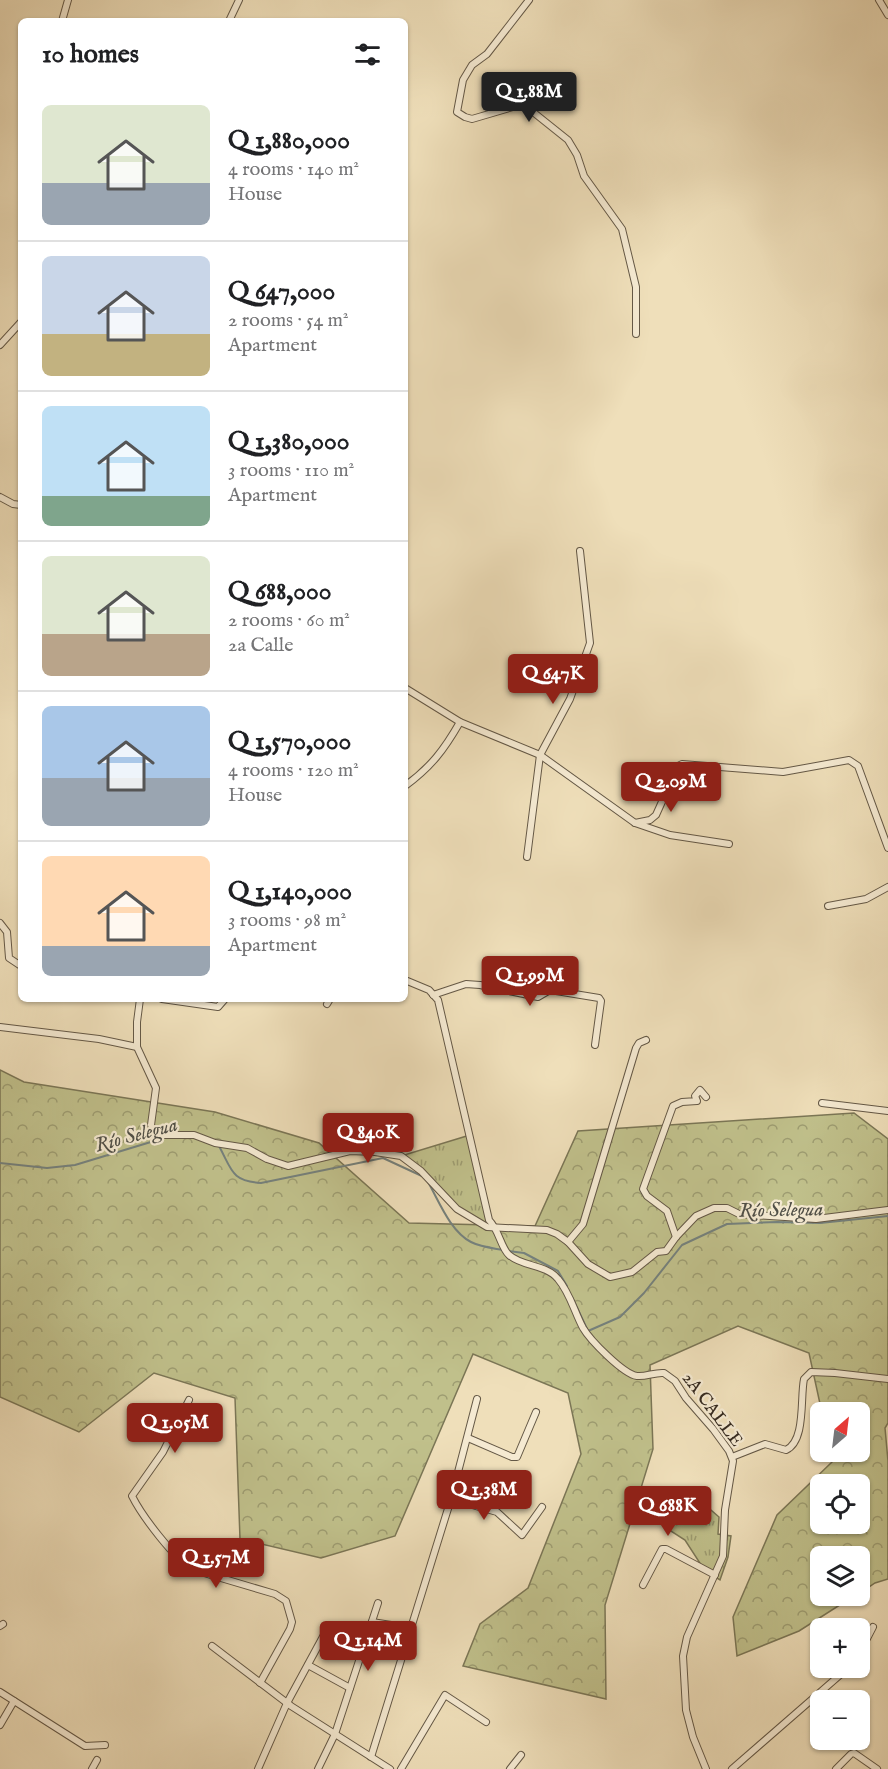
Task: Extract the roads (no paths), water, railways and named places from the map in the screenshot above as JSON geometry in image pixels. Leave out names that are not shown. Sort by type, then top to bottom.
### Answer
[{"type":"street","points":[[63,18],[68,0]]},
{"type":"street","points":[[231,18],[238,0]]},
{"type":"street","points":[[528,0],[487,54],[472,65],[463,80],[457,112],[472,118],[523,104],[568,141],[577,155],[584,176],[622,229],[636,287],[636,334]]},
{"type":"street","points":[[879,0],[888,15]]},
{"type":"street","points":[[0,345],[18,324]]},
{"type":"street","points":[[0,497],[18,505]]},
{"type":"street","points":[[527,856],[540,755],[570,699],[590,643],[580,551]]},
{"type":"street","points":[[408,690],[460,722],[540,755],[634,823],[670,835],[729,844]]},
{"type":"street","points":[[408,784],[425,771],[444,750],[460,722]]},
{"type":"street","points":[[634,823],[656,815],[678,766],[682,764],[783,772],[849,760],[858,766],[888,848]]},
{"type":"street","points":[[828,906],[866,900],[888,886]]},
{"type":"street","points":[[0,923],[7,932],[9,958],[18,964]]},
{"type":"street","points":[[408,981],[433,994],[466,984],[538,997],[550,990],[599,998],[601,1001],[595,1045]]},
{"type":"street","name":"2A CALLE","points":[[433,994],[438,1000],[489,1220],[497,1228],[505,1250],[516,1261],[556,1276],[568,1293],[584,1329],[620,1368],[636,1376],[664,1373],[675,1381],[732,1457],[733,1466],[725,1510],[723,1556],[687,1637],[683,1656],[686,1710],[693,1737],[706,1769]]},
{"type":"street","points":[[140,1002],[137,1022],[138,1047],[156,1089],[151,1125],[154,1133],[189,1134],[218,1144],[247,1148],[267,1159],[288,1166],[350,1151],[401,1156],[421,1171],[457,1209],[487,1227],[547,1230],[557,1234],[568,1242],[588,1264],[610,1277],[632,1272],[657,1252],[666,1251],[696,1216],[714,1208],[727,1208],[739,1214],[816,1218],[888,1210]]},
{"type":"street","points":[[183,1002],[218,1007],[222,1002]]},
{"type":"street","points":[[0,1027],[77,1036],[138,1047]]},
{"type":"street","points":[[568,1242],[583,1224],[636,1048],[639,1043],[646,1040]]},
{"type":"street","points":[[676,1237],[667,1211],[647,1196],[643,1189],[673,1106],[682,1102],[697,1101],[695,1095],[700,1090],[706,1097]]},
{"type":"street","points":[[822,1103],[888,1111]]},
{"type":"street","points":[[732,1457],[765,1444],[786,1450],[791,1448],[795,1443],[801,1422],[804,1379],[811,1372],[888,1379]]},
{"type":"street","points":[[371,1756],[451,1499],[477,1399]]},
{"type":"street","points":[[189,1400],[163,1452],[132,1496],[170,1550],[185,1565],[194,1570],[275,1594],[286,1600],[292,1622],[291,1629],[260,1683]]},
{"type":"street","points":[[468,1438],[512,1457],[517,1457],[536,1412]]},
{"type":"street","points":[[451,1499],[497,1512],[522,1535],[542,1507]]},
{"type":"street","points":[[643,1585],[662,1549],[716,1575]]},
{"type":"street","points":[[318,1769],[335,1734],[378,1603]]},
{"type":"street","points":[[372,1622],[410,1628]]},
{"type":"street","points":[[870,1633],[873,1627]]},
{"type":"street","points":[[258,1769],[287,1703],[325,1633],[328,1631],[362,1650]]},
{"type":"street","points":[[212,1646],[287,1703],[387,1768]]},
{"type":"street","points":[[308,1665],[350,1688]]},
{"type":"street","points":[[732,1769],[837,1678]]},
{"type":"street","points":[[0,1692],[85,1746],[105,1744]]},
{"type":"street","points":[[401,1769],[445,1695],[486,1722]]},
{"type":"street","points":[[0,1725],[14,1701]]},
{"type":"street","points":[[836,1769],[850,1754],[854,1753],[877,1769]]},
{"type":"street","points":[[510,1769],[521,1755]]},
{"type":"street","points":[[92,1769],[97,1760]]},
{"type":"waterway","name":"Río Selegua","points":[[0,1163],[47,1168],[75,1165],[164,1138]]},
{"type":"waterway","name":"Río Selegua","points":[[219,1146],[234,1173],[251,1182],[261,1183],[383,1158],[424,1177]]},
{"type":"waterway","name":"Río Selegua","points":[[428,1182],[457,1231],[471,1242],[503,1250]]},
{"type":"waterway","name":"Río Selegua","points":[[572,1297],[588,1331],[620,1317],[644,1293],[682,1245],[727,1224],[820,1223],[888,1216]]},
{"type":"waterway","name":"Río Selegua","points":[[508,1251],[524,1253],[558,1271],[567,1286]]}]
